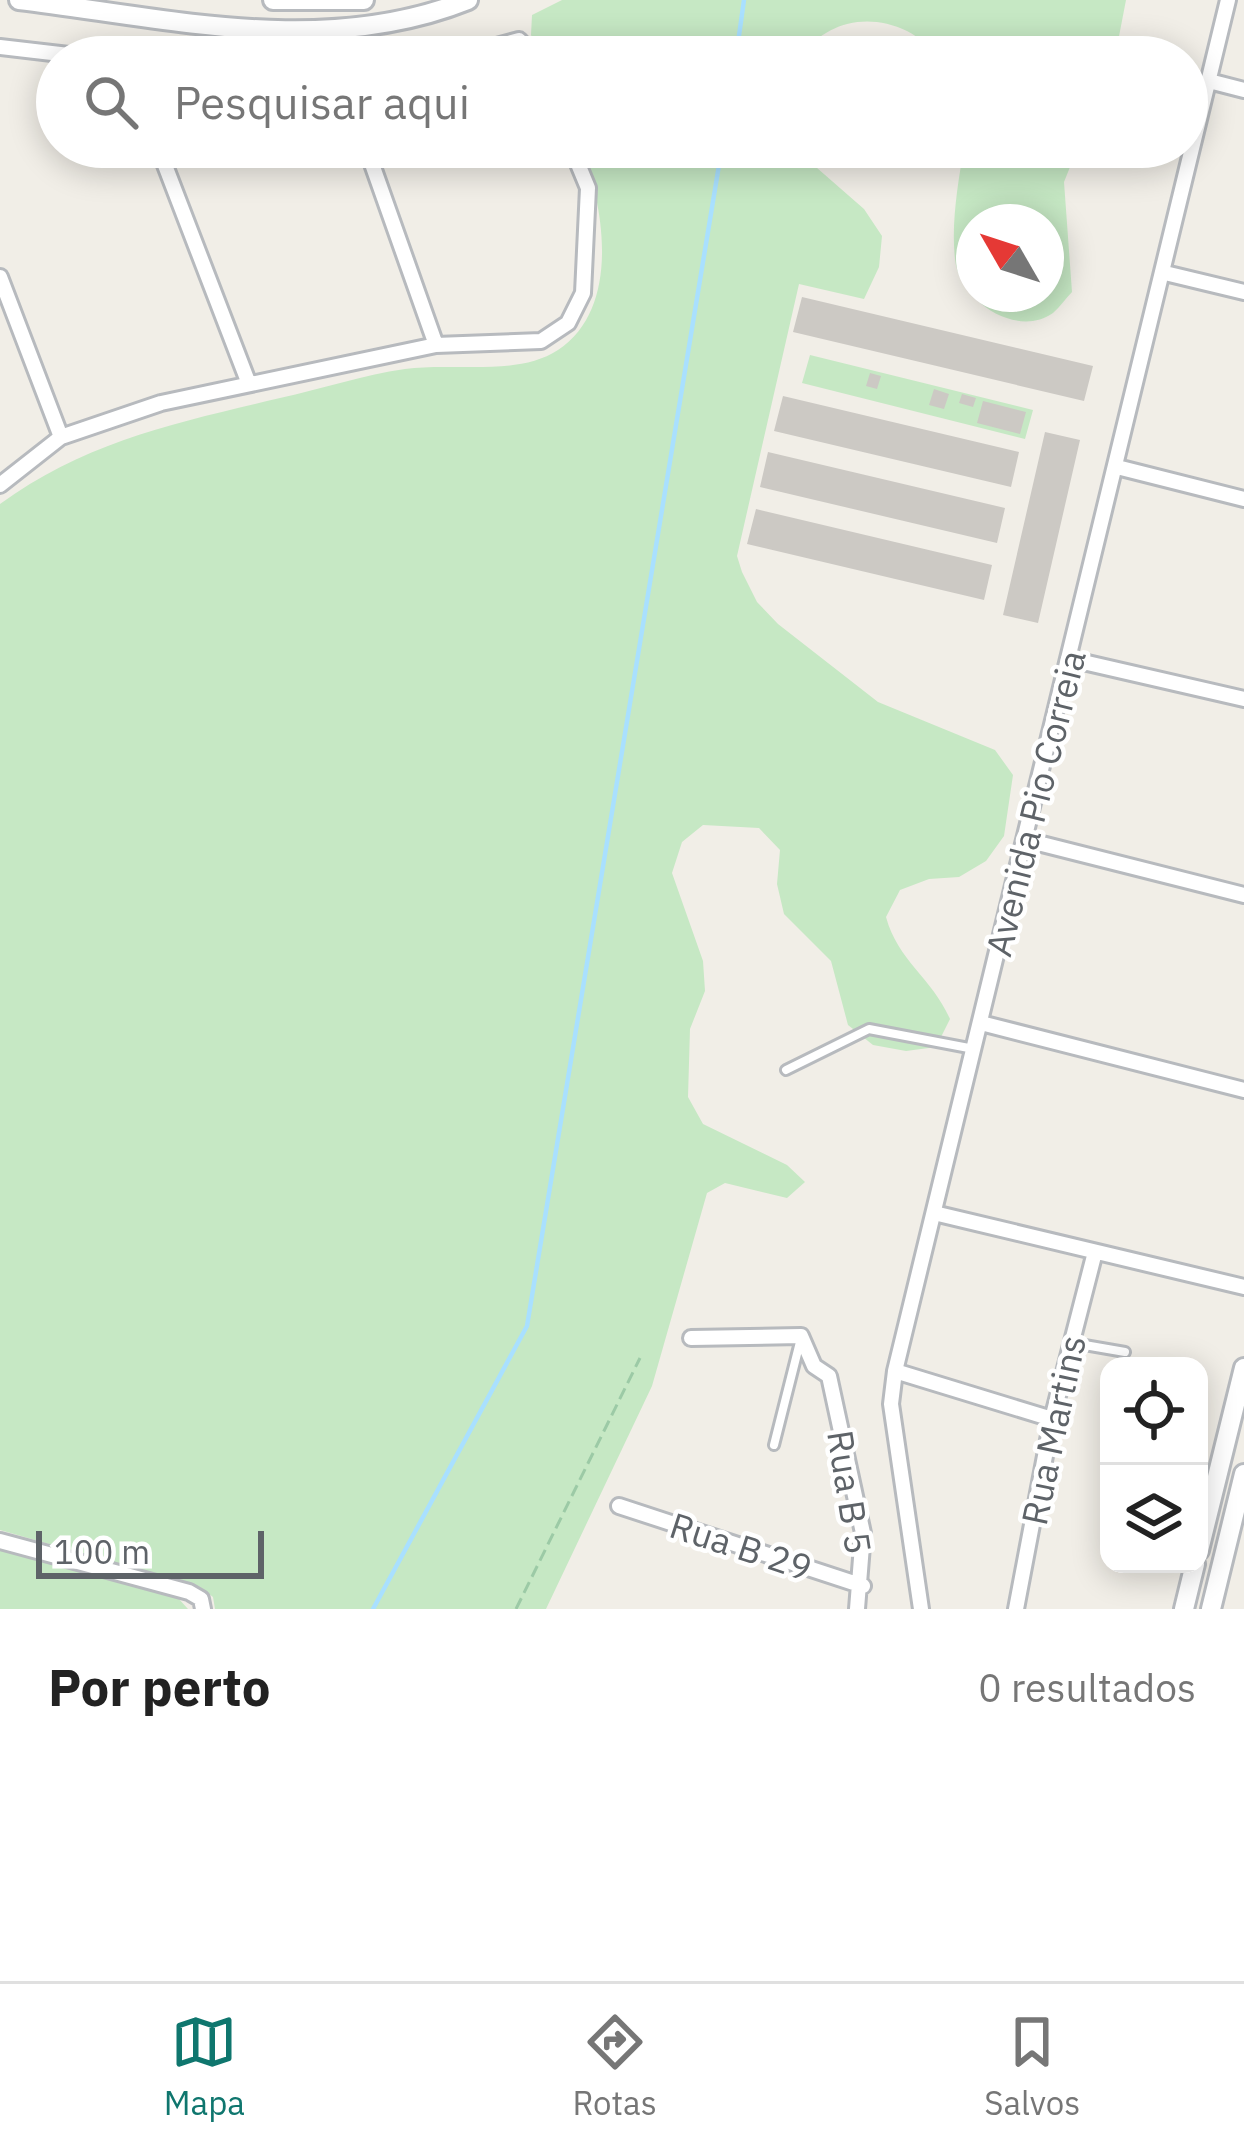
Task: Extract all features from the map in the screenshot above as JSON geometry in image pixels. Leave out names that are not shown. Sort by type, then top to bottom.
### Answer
[{"type":"street","points":[[19,0],[292,33],[387,22],[468,0]]},
{"type":"street","points":[[274,0],[364,0]]},
{"type":"street","name":"Avenida Pio Correia","points":[[1208,85],[1228,0]]},
{"type":"street","points":[[0,47],[36,51]]},
{"type":"street","points":[[1209,81],[1244,90]]},
{"type":"street","points":[[166,168],[249,384]]},
{"type":"street","points":[[373,168],[436,345]]},
{"type":"street","points":[[0,485],[61,437],[161,403],[436,345],[541,341],[568,323],[583,293],[588,188],[580,168]]},
{"type":"street","name":"Avenida Pio Correia","points":[[921,1609],[891,1404],[896,1371],[1189,168]]},
{"type":"street","points":[[1165,273],[1244,292]]},
{"type":"street","points":[[0,277],[61,437]]},
{"type":"street","points":[[1117,467],[1244,499]]},
{"type":"street","points":[[1070,659],[1244,699]]},
{"type":"street","points":[[1026,840],[1244,895]]},
{"type":"street","points":[[980,1023],[1244,1090]]},
{"type":"street","points":[[934,1213],[1244,1288]]},
{"type":"street","name":"Rua Martins","points":[[1016,1609],[1052,1419],[1095,1252]]},
{"type":"street","points":[[691,1338],[802,1336]]},
{"type":"street","name":"Rua B 5","points":[[802,1336],[814,1366],[829,1376],[862,1533],[863,1586],[857,1609]]},
{"type":"street","points":[[1208,1514],[1244,1368]]},
{"type":"street","points":[[896,1371],[1052,1419]]},
{"type":"street","points":[[1211,1609],[1243,1483]]},
{"type":"street","name":"Rua B 29","points":[[619,1506],[863,1586]]},
{"type":"street","points":[[0,1541],[189,1592],[201,1599],[203,1609]]},
{"type":"street","points":[[1184,1609],[1194,1573]]},
{"type":"lane","points":[[786,1070],[869,1029],[974,1049]]},
{"type":"lane","points":[[774,1445],[802,1336]]},
{"type":"lane","points":[[1071,1343],[1125,1352]]},
{"type":"path","points":[[516,1609],[640,1358]]},
{"type":"green space","points":[[562,0],[1126,0],[1119,36],[914,36],[892,25],[862,22],[822,36],[531,36],[532,15]]},
{"type":"green space","points":[[817,168],[864,209],[882,236],[879,267],[864,299],[799,284],[737,556],[757,602],[778,624],[878,702],[995,750],[1013,775],[1004,836],[986,861],[959,877],[929,879],[900,890],[886,917],[899,946],[950,1019],[936,1047],[906,1051],[873,1045],[848,1025],[831,961],[784,914],[777,884],[780,850],[759,828],[703,825],[682,842],[672,873],[703,961],[705,991],[690,1029],[688,1097],[703,1124],[787,1165],[805,1182],[787,1198],[725,1183],[707,1193],[652,1386],[546,1609],[215,1609],[213,1597],[200,1587],[0,1530],[0,504],[66,464],[170,425],[389,372],[504,366],[558,350],[578,332],[592,309],[599,283],[601,226],[589,171]]},
{"type":"green space","points":[[961,168],[1070,168],[1064,182],[1072,292],[1064,301],[1064,204],[956,204],[956,263],[954,245],[956,203]]},
{"type":"green space","points":[[994,312],[1054,312],[1038,320]]},
{"type":"green space","points":[[810,355],[1033,410],[1025,439],[802,383]]},
{"type":"green space","points":[[0,1550],[178,1598],[188,1609],[0,1609]]},
{"type":"building","points":[[802,297],[1093,366],[1084,401],[793,332]]},
{"type":"building","points":[[870,373],[881,376],[877,389],[866,386]]},
{"type":"building","points":[[934,389],[949,394],[944,409],[929,405]]},
{"type":"building","points":[[962,394],[976,398],[973,407],[959,403]]},
{"type":"building","points":[[783,396],[1019,452],[1011,487],[774,431]]},
{"type":"building","points":[[983,401],[1026,412],[1020,434],[977,423]]},
{"type":"building","points":[[1045,432],[1080,440],[1038,623],[1003,615]]},
{"type":"building","points":[[768,452],[1005,508],[997,543],[760,487]]},
{"type":"building","points":[[756,509],[992,565],[984,600],[747,544]]},
{"type":"waterway","points":[[739,36],[744,0]]},
{"type":"waterway","points":[[373,1609],[527,1326],[719,168]]}]
